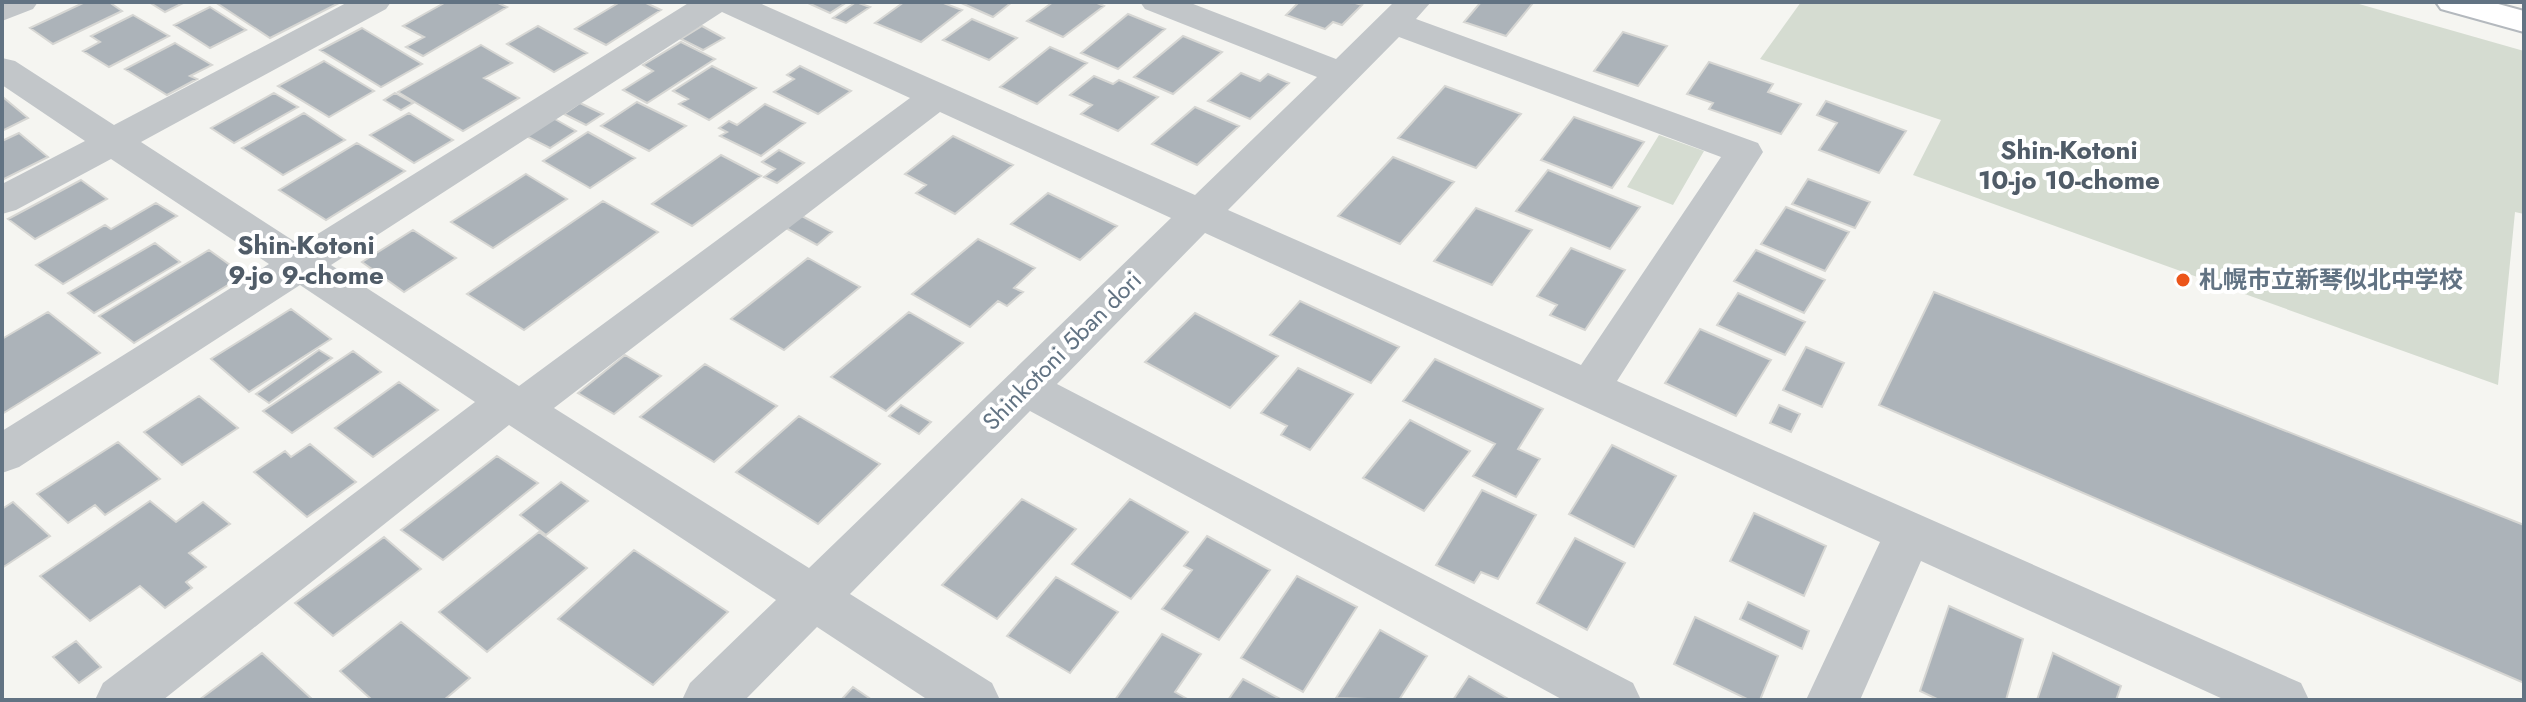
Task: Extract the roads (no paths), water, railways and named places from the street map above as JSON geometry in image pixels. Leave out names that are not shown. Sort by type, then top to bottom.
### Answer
[{"type":"street","points":[[2,11],[21,2]]},
{"type":"street","points":[[2,201],[374,2]]},
{"type":"street","points":[[2,454],[714,2]]},
{"type":"street","points":[[728,2],[2282,700]]},
{"type":"street","points":[[1157,2],[1342,74]]},
{"type":"street","points":[[2453,2],[2524,22]]},
{"type":"street","points":[[1404,13],[1744,152],[1589,389]]},
{"type":"street","name":"Shinkotoni 5ban dori","points":[[709,700],[1404,13]]},
{"type":"street","points":[[2,69],[514,405],[973,700]]},
{"type":"street","points":[[122,700],[514,405],[939,95]]},
{"type":"street","points":[[1025,388],[1614,700]]},
{"type":"street","points":[[1833,700],[1909,532]]},
{"type":"place","name":"札幌市立新琴似北中学校","points":[[2183,280]]},
{"type":"district","name":"Shin-Kotoni 10-jo 10-chome","points":[[2069,165]]},
{"type":"district","name":"Shin-Kotoni 9-jo 9-chome","points":[[306,260]]}]
